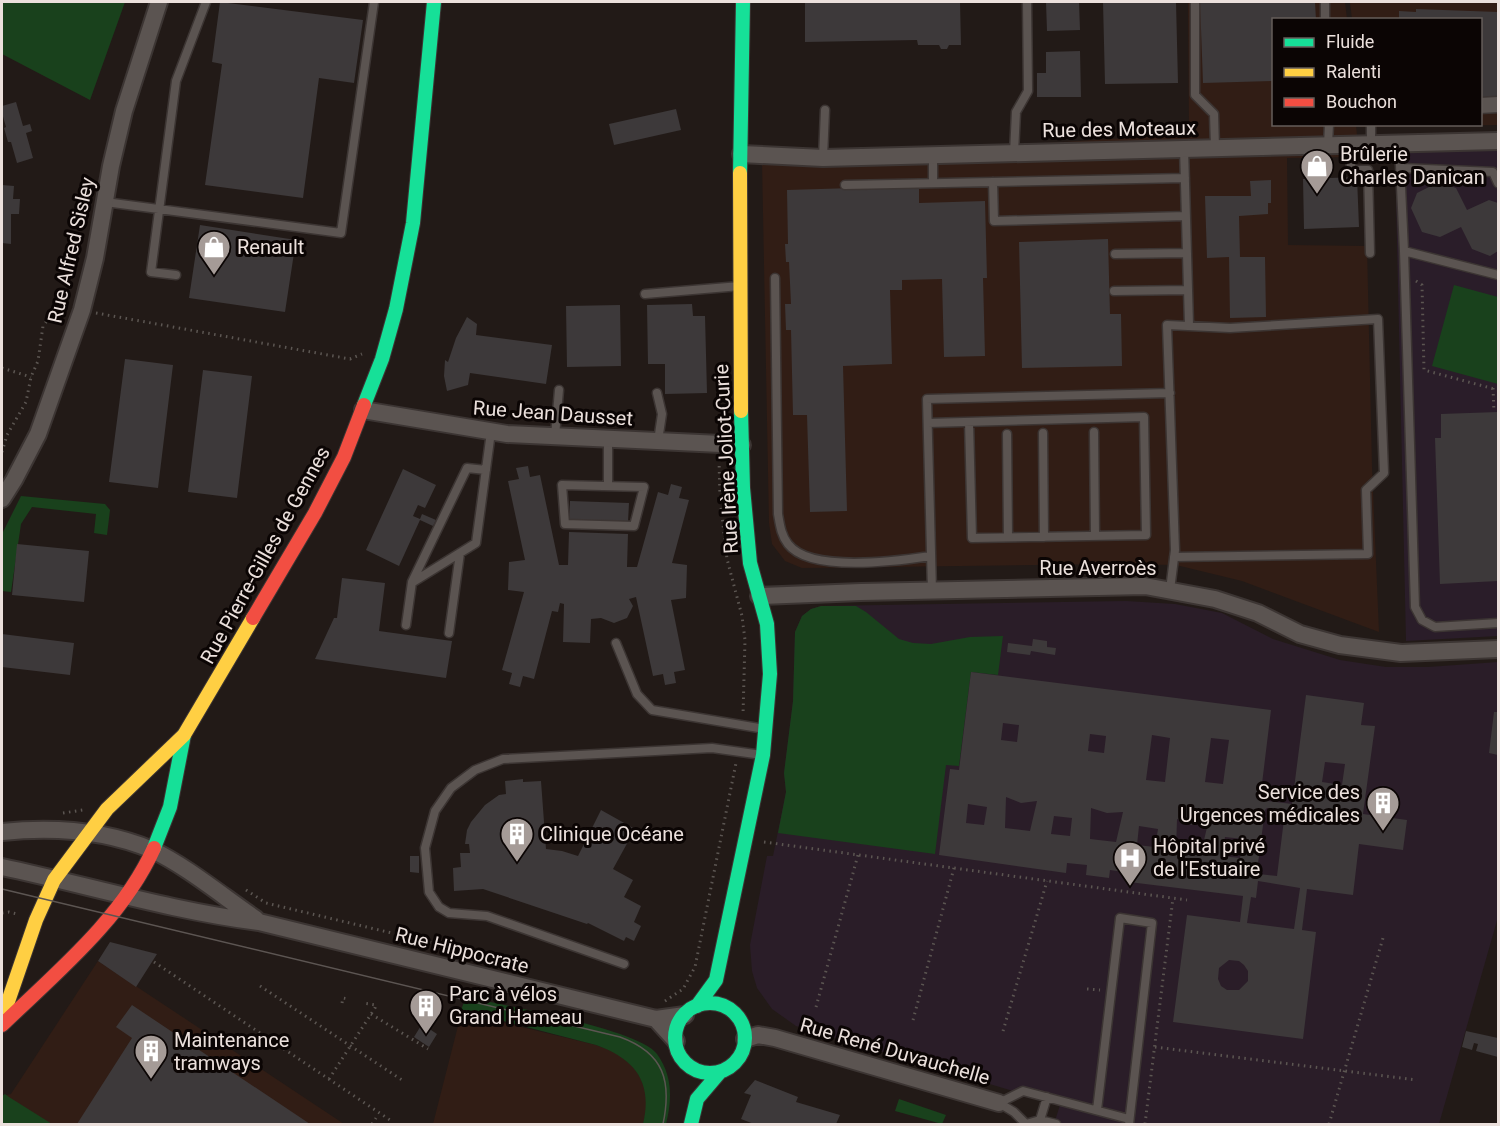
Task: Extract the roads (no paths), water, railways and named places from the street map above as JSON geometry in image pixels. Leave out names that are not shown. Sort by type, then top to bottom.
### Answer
[{"type":"main road","name":"Rue Pierre-Gilles de Gennes","points":[[2,1019],[44,899],[54,879],[103,814],[184,735],[315,513],[344,457],[382,359],[396,309],[413,223],[434,2]]},
{"type":"main road","name":"Rue Irène Joliot-Curie","points":[[691,1011],[716,980],[763,755],[770,674],[767,624],[750,563],[746,531],[742,445],[740,286],[743,2]]},
{"type":"main road","name":"Rue Pierre-Gilles de Gennes","points":[[2,1026],[111,915],[125,896],[153,851],[164,826],[184,735]]},
{"type":"main road","name":"Rue Irène Joliot-Curie","points":[[716,980],[725,1007]]},
{"type":"main road","points":[[691,1125],[697,1099],[693,1079],[676,1041],[679,1023],[691,1011],[711,1004],[725,1007],[736,1014],[743,1026],[744,1048],[735,1063],[720,1072],[697,1099]]},
{"type":"main road","points":[[685,1062],[701,1072],[720,1072]]},
{"type":"street","name":"Rue Alfred Sisley","points":[[2,499],[38,434],[88,311],[105,202],[124,111],[159,2]]},
{"type":"street","name":"Rue des Moteaux","points":[[741,154],[823,158],[1498,141]]},
{"type":"street","name":"Rue Jean Dausset","points":[[363,410],[491,432],[742,445]]},
{"type":"street","name":"Rue Averroès","points":[[759,596],[1145,586],[1215,599],[1258,613],[1300,634],[1340,645],[1401,652],[1498,649]]},
{"type":"street","name":"Rue Hippocrate","points":[[2,832],[57,830],[88,832],[128,842],[174,862],[259,922]]},
{"type":"street","name":"Rue Hippocrate","points":[[2,867],[125,896],[259,922],[656,1019],[691,1011]]},
{"type":"street","points":[[656,1019],[676,1041]]},
{"type":"street","name":"Rue René Duvauchelle","points":[[745,1039],[758,1035],[775,1038],[999,1103]]},
{"type":"lane","points":[[176,275],[151,272],[176,81],[206,2]]},
{"type":"lane","points":[[105,202],[341,233],[374,2]]},
{"type":"lane","points":[[1014,153],[1016,112],[1028,91],[1027,2]]},
{"type":"lane","points":[[1195,2],[1195,95],[1214,114],[1215,147]]},
{"type":"lane","points":[[1325,2],[1325,18]]},
{"type":"lane","points":[[1482,102],[1498,101]]},
{"type":"lane","points":[[1482,109],[1498,108]]},
{"type":"lane","points":[[823,158],[825,110]]},
{"type":"lane","points":[[1329,126],[1329,144]]},
{"type":"lane","points":[[1371,126],[1371,144]]},
{"type":"lane","points":[[1350,144],[1351,170],[1368,170],[1370,252]]},
{"type":"lane","points":[[1399,144],[1415,606],[1422,620],[1435,627],[1498,623]]},
{"type":"lane","points":[[1184,148],[1189,326]]},
{"type":"lane","points":[[933,155],[933,183]]},
{"type":"lane","points":[[1401,168],[1492,172],[1498,183]]},
{"type":"lane","points":[[845,185],[1185,178]]},
{"type":"lane","points":[[993,182],[994,221],[1186,216]]},
{"type":"lane","points":[[1404,251],[1498,275]]},
{"type":"lane","points":[[1115,254],[1187,253]]},
{"type":"lane","points":[[775,278],[778,514],[782,533],[789,546],[804,557],[825,562],[901,560],[931,556]]},
{"type":"lane","points":[[645,294],[740,286]]},
{"type":"lane","points":[[1114,291],[1188,290]]},
{"type":"lane","points":[[1170,590],[1174,557],[1167,325],[1230,328],[1378,319],[1384,473],[1366,490],[1368,554],[1174,557]]},
{"type":"lane","points":[[555,436],[559,390]]},
{"type":"lane","points":[[657,393],[662,414],[658,441]]},
{"type":"lane","points":[[932,591],[927,399],[1170,393]]},
{"type":"lane","points":[[928,423],[1144,417],[1146,535],[972,538],[969,422]]},
{"type":"lane","points":[[412,582],[476,543],[491,432]]},
{"type":"lane","points":[[1094,432],[1095,536]]},
{"type":"lane","points":[[1043,433],[1044,537]]},
{"type":"lane","points":[[1007,434],[1008,537]]},
{"type":"lane","points":[[608,439],[608,486]]},
{"type":"lane","points":[[406,625],[412,582],[467,468],[486,470]]},
{"type":"lane","points":[[562,485],[608,486],[644,487],[634,526],[565,524],[562,485]]},
{"type":"lane","points":[[449,633],[459,553]]},
{"type":"lane","points":[[616,643],[637,694],[652,710],[766,729]]},
{"type":"lane","points":[[624,964],[487,916],[449,913],[439,908],[429,892],[425,848],[435,811],[451,788],[475,770],[503,759],[712,748],[763,755]]},
{"type":"lane","points":[[999,1103],[1023,1091],[1097,1110],[1129,1122],[1152,923],[1120,918],[1097,1110]]},
{"type":"lane","points":[[1047,1097],[1040,1120],[1056,1125]]},
{"type":"lane","name":"Rue René Duvauchelle","points":[[999,1103],[1014,1112],[1026,1124],[1040,1120]]},
{"type":"tram line","points":[[2,889],[620,1037],[647,1051],[661,1070],[666,1095],[663,1124]]},
{"type":"place","name":"Brûlerie Charles Danican","points":[[1317,195]]},
{"type":"place","name":"Renault","points":[[214,276]]},
{"type":"place","name":"Service des Urgences médicales","points":[[1383,832]]},
{"type":"place","name":"Clinique Océane","points":[[517,863]]},
{"type":"place","name":"Hôpital privé de l'Estuaire","points":[[1130,887]]},
{"type":"place","name":"Parc à vélos Grand Hameau","points":[[426,1035]]},
{"type":"place","name":"Maintenance tramways","points":[[151,1080]]}]
